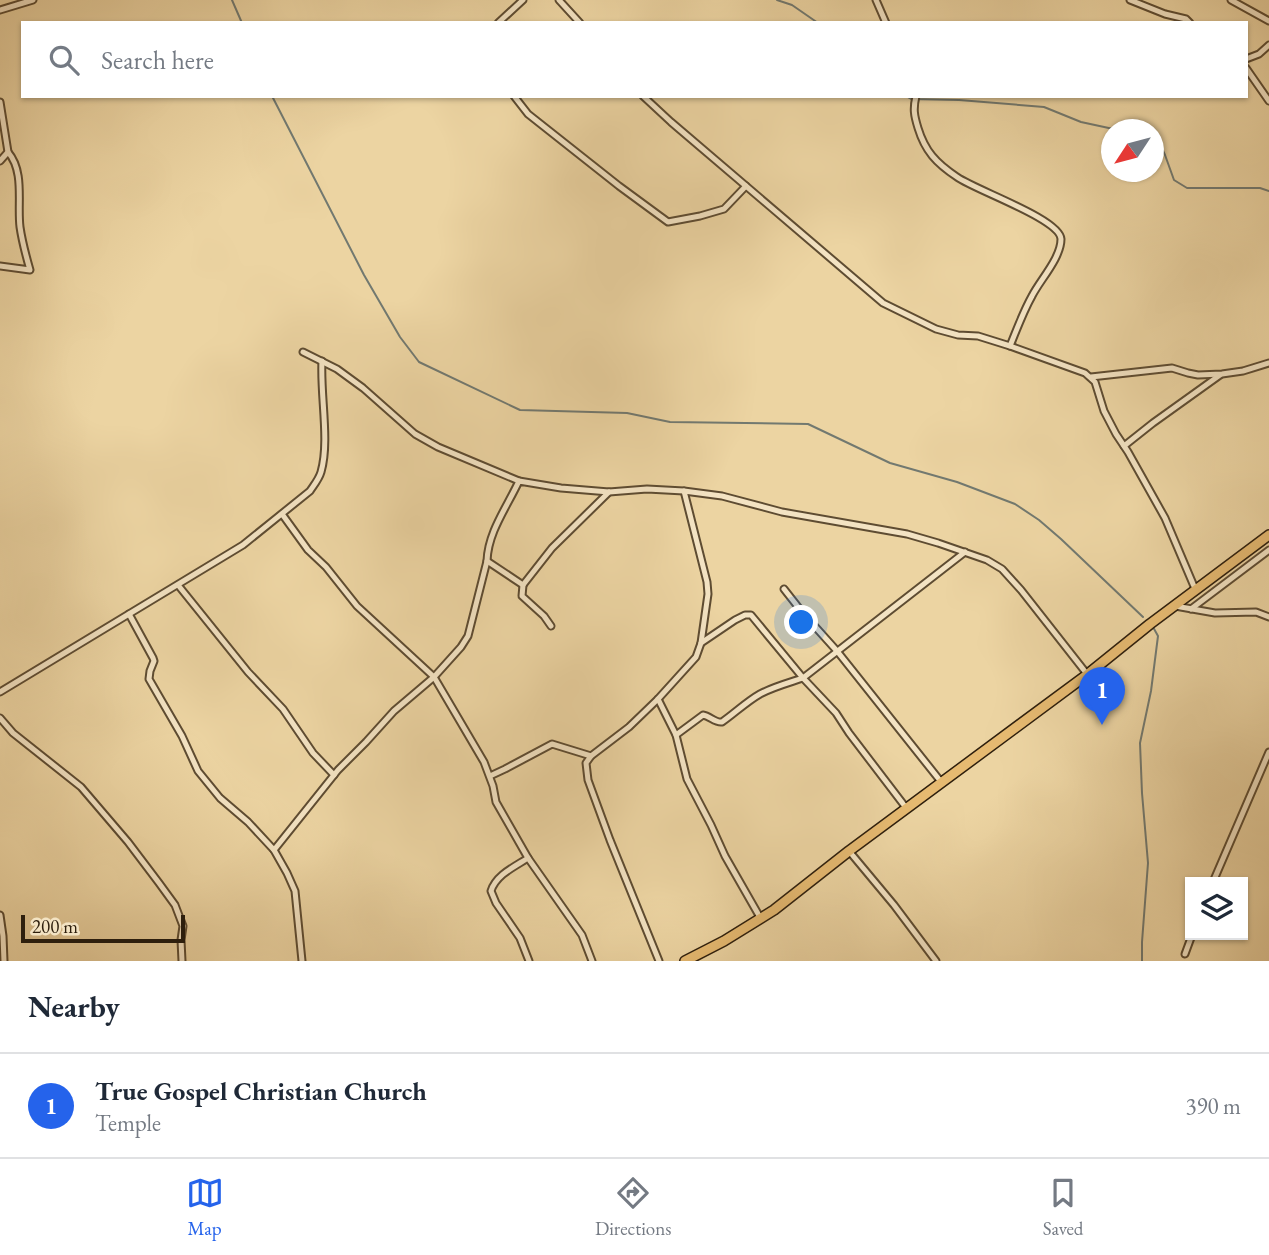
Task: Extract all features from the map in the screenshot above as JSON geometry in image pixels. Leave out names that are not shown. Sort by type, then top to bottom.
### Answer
[{"type":"highway","points":[[685,961],[761,919],[1269,535]]},
{"type":"street","points":[[0,10],[33,0]]},
{"type":"street","points":[[500,21],[523,0]]},
{"type":"street","points":[[559,0],[578,21]]},
{"type":"street","points":[[876,0],[885,21]]},
{"type":"street","points":[[1130,0],[1188,21]]},
{"type":"street","points":[[1231,0],[1269,21]]},
{"type":"street","points":[[1248,58],[1259,54],[1269,45]]},
{"type":"street","points":[[1248,71],[1269,101]]},
{"type":"street","points":[[516,98],[528,114],[668,222],[724,209],[746,186]]},
{"type":"street","points":[[645,98],[883,303],[936,329],[1010,345],[1091,377],[1116,435],[1165,518],[1196,591]]},
{"type":"street","points":[[915,98],[913,106],[923,144],[938,161],[968,185],[1044,220],[1060,234],[1061,242],[1053,264],[1032,295],[1010,345]]},
{"type":"street","points":[[0,102],[8,152],[14,159],[17,170],[20,193],[19,223],[30,270],[0,265]]},
{"type":"street","points":[[0,160],[8,152]]},
{"type":"street","points":[[303,352],[337,369],[363,388],[415,434],[438,447],[519,481],[609,492],[647,489],[722,496],[782,512],[907,534],[987,560],[1002,569],[1021,590],[1088,674]]},
{"type":"street","points":[[0,692],[243,545],[310,491],[321,472],[324,449],[322,361]]},
{"type":"street","points":[[1091,377],[1172,368],[1188,373],[1222,373],[1243,371],[1269,363]]},
{"type":"street","points":[[1124,446],[1222,373]]},
{"type":"street","points":[[274,850],[334,775],[394,711],[434,677],[468,636],[492,536],[519,481]]},
{"type":"street","points":[[659,961],[610,841],[588,780],[586,763],[658,699],[700,651],[708,594],[707,582],[684,491]]},
{"type":"street","points":[[551,626],[522,596],[523,585],[552,548],[609,492]]},
{"type":"street","points":[[282,514],[308,550],[326,567],[357,606],[434,677],[484,762],[494,786],[496,802],[528,858],[582,935],[592,961]]},
{"type":"street","points":[[1191,609],[1269,550]]},
{"type":"street","points":[[676,734],[703,715],[722,722],[758,695],[803,678],[965,552]]},
{"type":"street","points":[[487,561],[523,585]]},
{"type":"street","points":[[178,585],[248,673],[283,709],[313,753],[334,775]]},
{"type":"street","points":[[785,589],[942,783]]},
{"type":"street","points":[[1175,606],[1215,612],[1256,612],[1269,617]]},
{"type":"street","points":[[129,614],[154,661],[149,671],[149,679],[182,736],[198,771],[220,798],[248,822],[274,850],[287,873],[295,891],[302,961]]},
{"type":"street","points":[[701,643],[748,614],[836,713],[907,809]]},
{"type":"street","points":[[658,699],[676,734],[687,779],[725,856],[761,919]]},
{"type":"street","points":[[0,718],[13,733],[81,787],[159,883],[181,918],[183,961]]},
{"type":"street","points":[[490,776],[552,744],[591,756]]},
{"type":"street","points":[[1215,877],[1269,752]]},
{"type":"street","points":[[849,851],[936,961]]},
{"type":"street","points":[[528,858],[499,877],[491,891],[520,939],[529,961]]},
{"type":"street","points":[[0,915],[4,961]]},
{"type":"street","points":[[1185,954],[1190,940]]},
{"type":"waterway","points":[[232,0],[241,21]]},
{"type":"waterway","points":[[777,0],[792,5],[815,21]]},
{"type":"waterway","points":[[273,98],[364,275],[400,337],[419,362],[520,410],[627,413],[670,422],[808,424],[890,463],[957,482],[1015,504],[1061,539],[1143,617]]},
{"type":"waterway","points":[[909,98],[1044,107],[1081,122],[1101,126]]},
{"type":"waterway","points":[[1164,153],[1174,180],[1187,188],[1260,188],[1269,191]]},
{"type":"waterway","points":[[1142,961],[1148,863],[1140,743],[1151,691],[1158,636],[1153,627]]},
{"type":"place","name":"True Gospel Christian Church","points":[[1102,725]]}]
